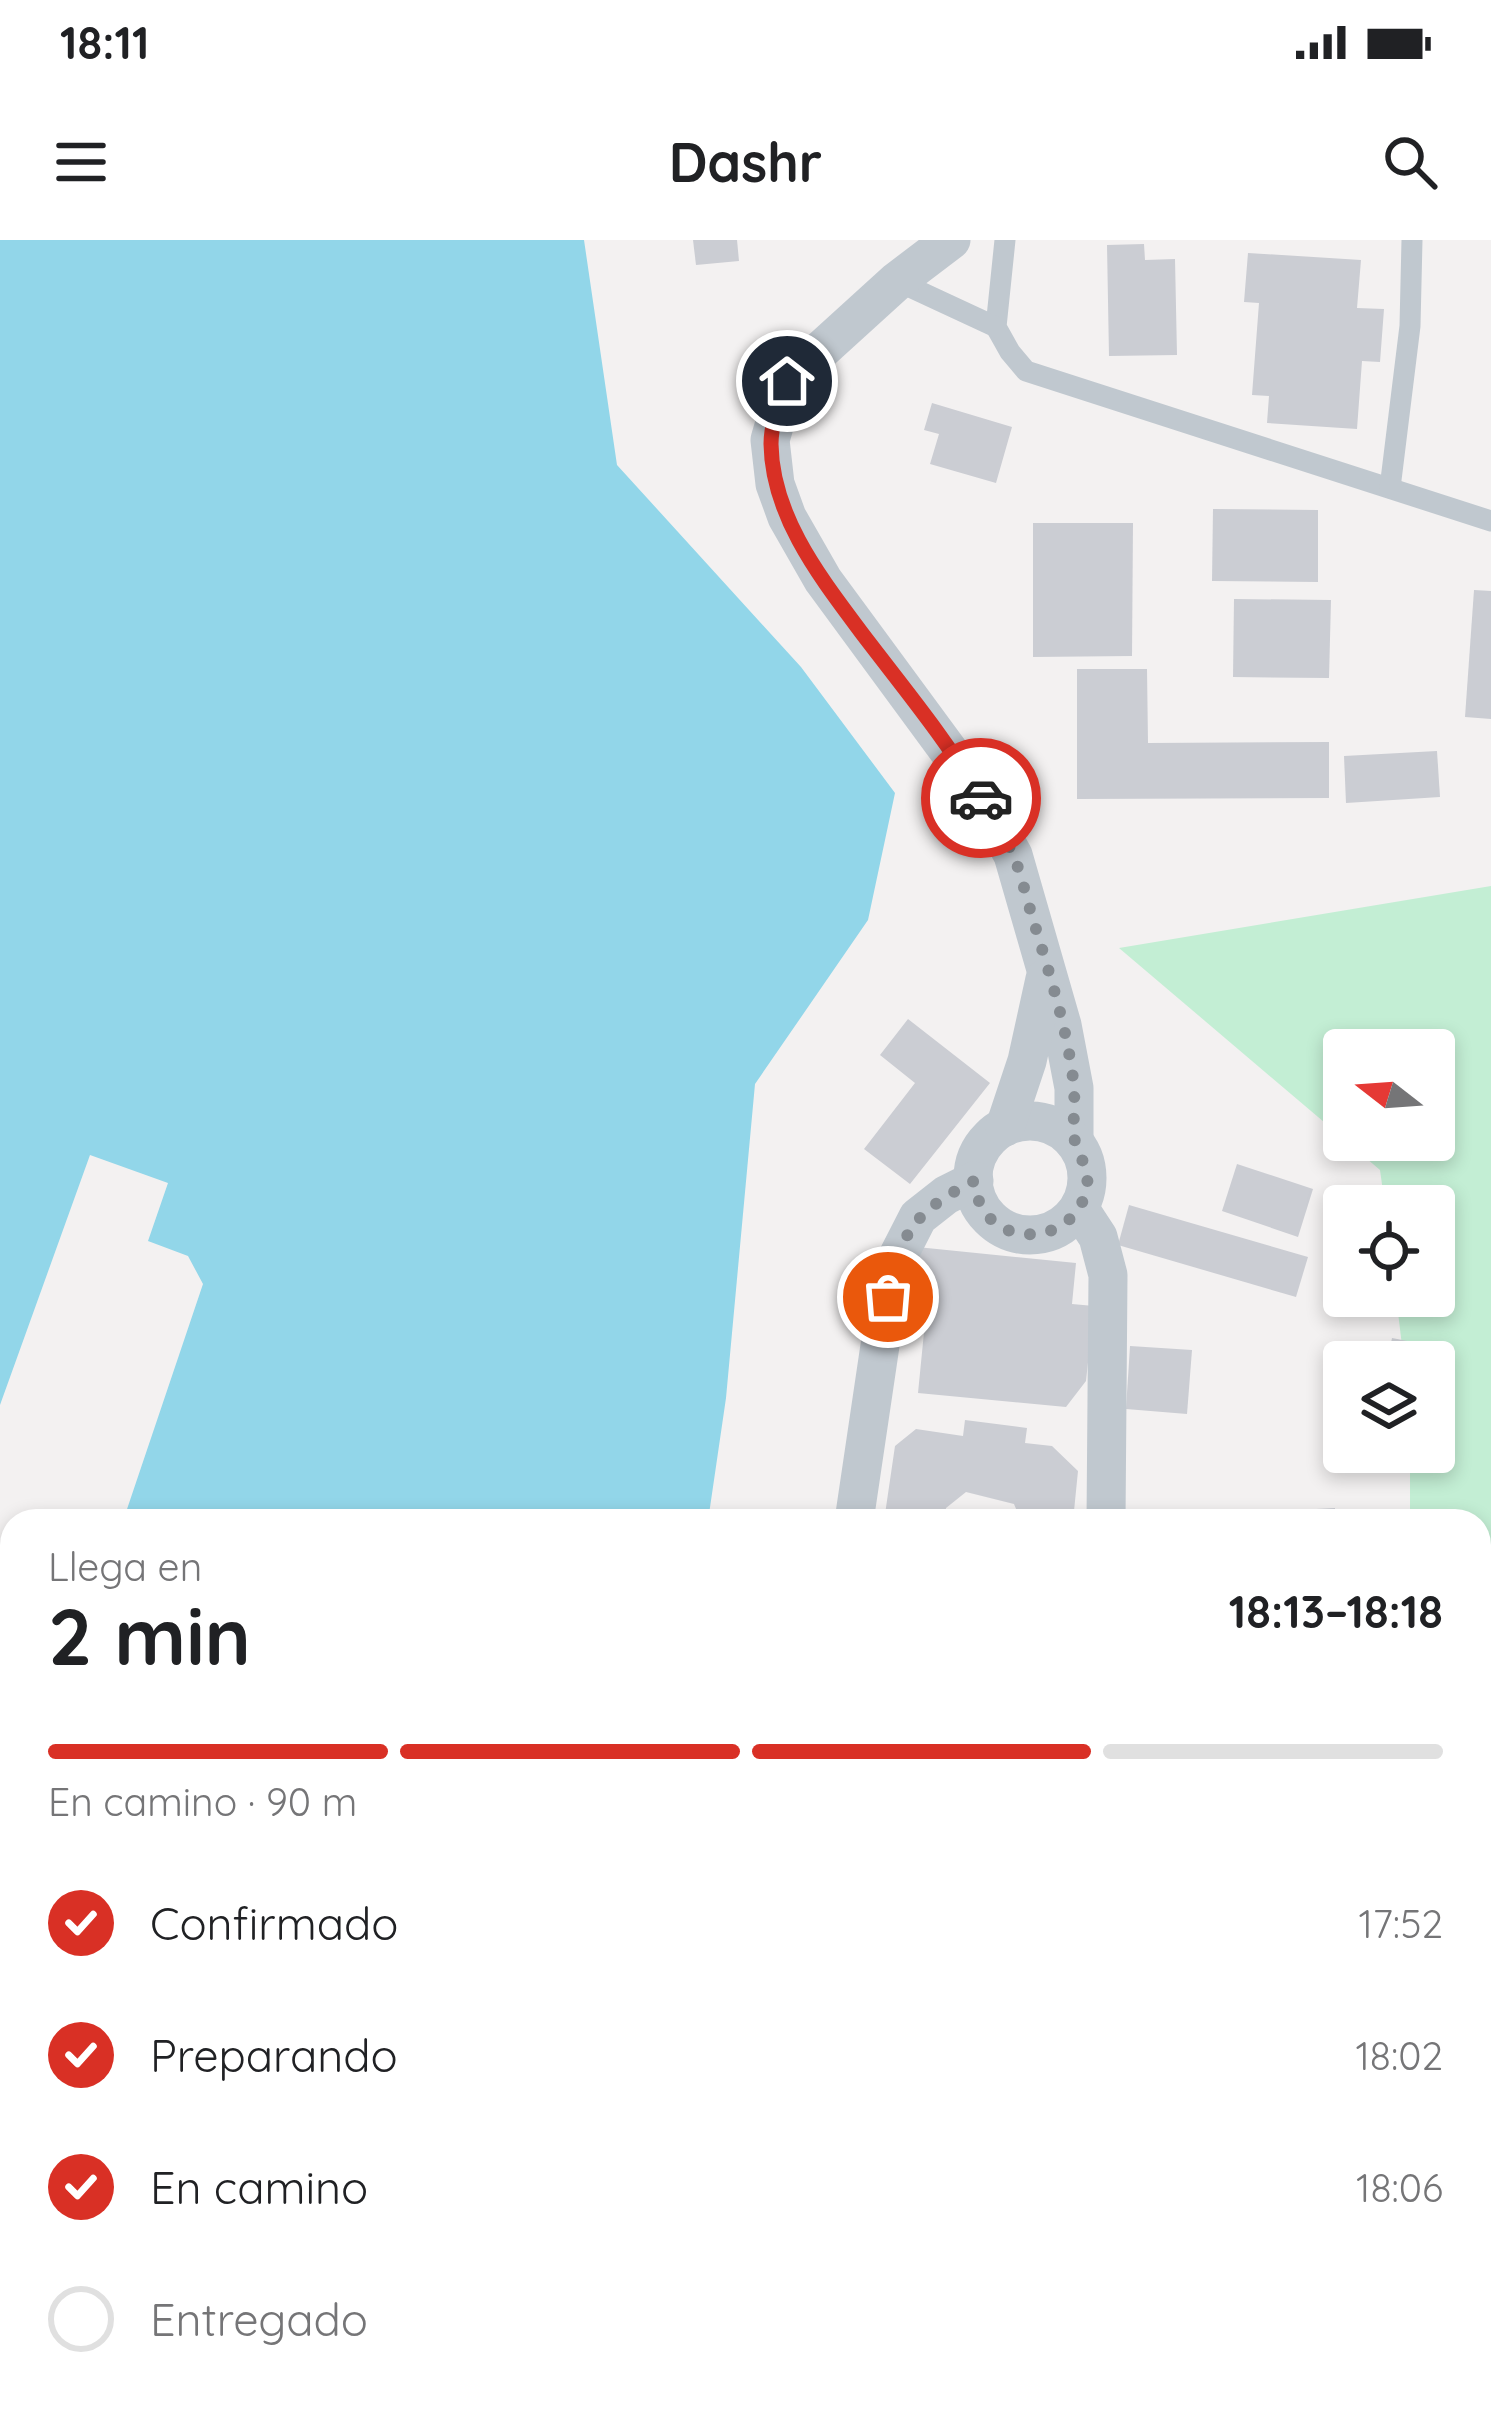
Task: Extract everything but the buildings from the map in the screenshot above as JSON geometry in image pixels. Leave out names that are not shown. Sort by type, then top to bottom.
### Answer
[{"type":"street","points":[[951,240],[897,281],[787,381],[770,440],[775,484],[787,517],[823,580],[973,784],[1013,855],[1062,1025],[1074,1088],[1074,1141]]},
{"type":"street","points":[[1004,1127],[1027,1061],[1048,968]]},
{"type":"street","points":[[1022,1121],[1059,1128],[1074,1141],[1083,1156],[1086,1192],[1067,1222],[1052,1231],[1017,1234],[986,1214],[974,1181],[981,1150],[991,1137],[1022,1121]]},
{"type":"street","points":[[856,1509],[895,1262],[917,1216],[974,1181]]},
{"type":"street","points":[[1079,1208],[1098,1237],[1108,1275],[1106,1509]]},
{"type":"lane","points":[[1005,240],[996,327],[1026,371],[1491,520]]},
{"type":"lane","points":[[1390,488],[1410,326],[1412,240]]},
{"type":"lane","points":[[897,281],[996,327]]},
{"type":"green space","points":[[1491,886],[1491,1509],[1410,1509],[1410,1473],[1455,1473],[1455,1341],[1401,1341],[1399,1317],[1455,1317],[1455,1185],[1382,1185],[1380,1170],[1370,1161],[1455,1161],[1455,1029],[1323,1029],[1323,1121],[1119,948]]},
{"type":"water","points":[[0,240],[584,240],[617,465],[801,667],[895,793],[868,920],[755,1084],[726,1398],[710,1509],[0,1509]]},
{"type":"pier","points":[[90,1155],[168,1183],[148,1241],[188,1256],[203,1284],[127,1509],[0,1509],[0,1405]]},
{"type":"way so far","points":[[888,1297],[895,1262],[917,1216],[974,1181],[986,1214],[1017,1234],[1052,1231],[1067,1222],[1086,1192],[1083,1156],[1074,1141],[1074,1088],[1048,968],[1013,855],[981,798]]},
{"type":"route","points":[[787,381],[770,440],[775,484],[787,517],[823,580],[981,798]]}]
